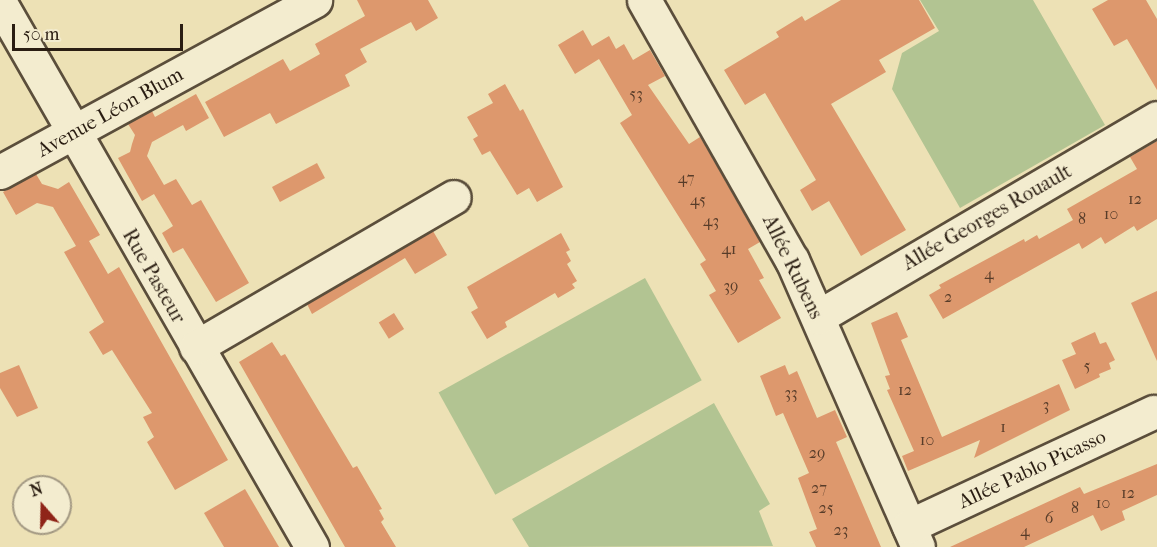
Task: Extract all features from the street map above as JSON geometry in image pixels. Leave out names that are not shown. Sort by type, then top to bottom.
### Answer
[{"type":"street","name":"Avenue Léon Blum","points":[[0,172],[315,0]]},
{"type":"street","name":"Allée Rubens","points":[[644,0],[784,243],[914,536]]},
{"type":"street","name":"Rue Pasteur","points":[[0,3],[71,133],[312,547]]},
{"type":"street","name":"Allée Georges Rouault","points":[[818,317],[1157,118]]},
{"type":"street","points":[[195,347],[454,196]]},
{"type":"street","name":"Allée Pablo Picasso","points":[[914,536],[1154,412]]},
{"type":"green space","points":[[920,0],[1033,0],[1105,125],[960,208],[892,89],[902,53],[939,31]]},
{"type":"green space","points":[[645,278],[702,380],[495,495],[439,392]]},
{"type":"green space","points":[[714,403],[770,504],[759,511],[773,546],[529,547],[512,519]]},
{"type":"building","points":[[357,0],[428,0],[438,18],[416,31],[411,22],[360,49],[367,62],[345,75],[350,86],[276,124],[270,113],[224,137],[205,102],[283,59],[290,71],[320,54],[315,44],[365,16]]},
{"type":"building","points":[[841,0],[919,0],[935,28],[879,60],[886,72],[831,104],[906,230],[861,256],[829,201],[812,211],[800,190],[816,180],[765,93],[745,105],[724,70],[779,37],[776,32],[802,16],[805,21]]},
{"type":"building","points":[[1108,0],[1146,0],[1157,19],[1157,90],[1127,39],[1114,46],[1092,9]]},
{"type":"building","points":[[583,30],[592,46],[609,36],[616,49],[624,44],[633,60],[650,50],[665,76],[648,85],[689,144],[700,137],[705,145],[760,242],[748,249],[764,278],[759,280],[781,318],[738,343],[709,295],[716,291],[700,264],[706,260],[620,123],[632,115],[599,59],[575,74],[558,45]]},
{"type":"building","points":[[505,84],[520,111],[523,109],[563,187],[537,202],[529,188],[517,195],[490,151],[482,155],[473,139],[478,136],[467,117],[493,103],[488,94]]},
{"type":"building","points":[[196,94],[209,118],[186,131],[183,125],[152,142],[147,156],[164,185],[176,179],[192,205],[201,200],[249,283],[216,302],[183,248],[173,253],[162,233],[173,226],[154,194],[142,201],[118,158],[130,152],[135,135],[128,124],[152,111],[155,117]]},
{"type":"building","points":[[1157,141],[1157,219],[1137,231],[1134,226],[1105,244],[1101,237],[1082,249],[1079,243],[943,319],[929,295],[941,288],[939,285],[1024,239],[1025,242],[1037,235],[1039,239],[1073,220],[1067,209],[1137,169],[1130,157]]},
{"type":"building","points":[[317,163],[325,178],[280,202],[272,187]]},
{"type":"building","points":[[36,174],[42,184],[58,189],[69,182],[100,235],[89,241],[108,274],[119,267],[228,460],[175,490],[147,442],[154,437],[143,417],[152,413],[112,350],[103,355],[89,332],[104,322],[64,252],[76,246],[53,207],[37,203],[16,215],[3,192]]},
{"type":"building","points":[[433,231],[447,255],[415,274],[405,258],[312,314],[307,304]]},
{"type":"building","points":[[561,233],[570,250],[566,252],[571,261],[567,264],[577,281],[572,284],[575,288],[558,298],[555,293],[505,322],[507,327],[487,339],[471,312],[478,308],[467,287]]},
{"type":"building","points":[[1157,291],[1157,361],[1131,303]]},
{"type":"building","points":[[897,312],[908,337],[901,340],[942,437],[1059,384],[1070,410],[974,458],[980,440],[908,471],[902,456],[914,451],[887,390],[890,389],[885,376],[890,375],[871,323]]},
{"type":"building","points":[[394,313],[404,329],[389,339],[379,323]]},
{"type":"building","points":[[1095,332],[1100,344],[1106,342],[1115,360],[1109,363],[1111,369],[1099,374],[1100,377],[1075,389],[1062,360],[1076,354],[1071,343]]},
{"type":"building","points":[[272,342],[281,356],[285,354],[353,468],[357,466],[382,509],[379,510],[384,519],[381,522],[396,547],[345,547],[239,362]]},
{"type":"building","points":[[19,365],[38,408],[17,417],[0,388],[0,373]]},
{"type":"building","points":[[785,365],[789,375],[797,371],[817,418],[835,410],[847,437],[836,442],[881,547],[816,547],[809,532],[817,529],[798,478],[809,473],[783,413],[776,416],[760,376]]},
{"type":"building","points":[[1157,464],[1157,495],[1122,511],[1125,520],[1101,531],[1093,515],[1024,547],[950,547],[1080,487],[1084,494]]},
{"type":"building","points":[[245,489],[279,547],[224,547],[204,513]]}]
